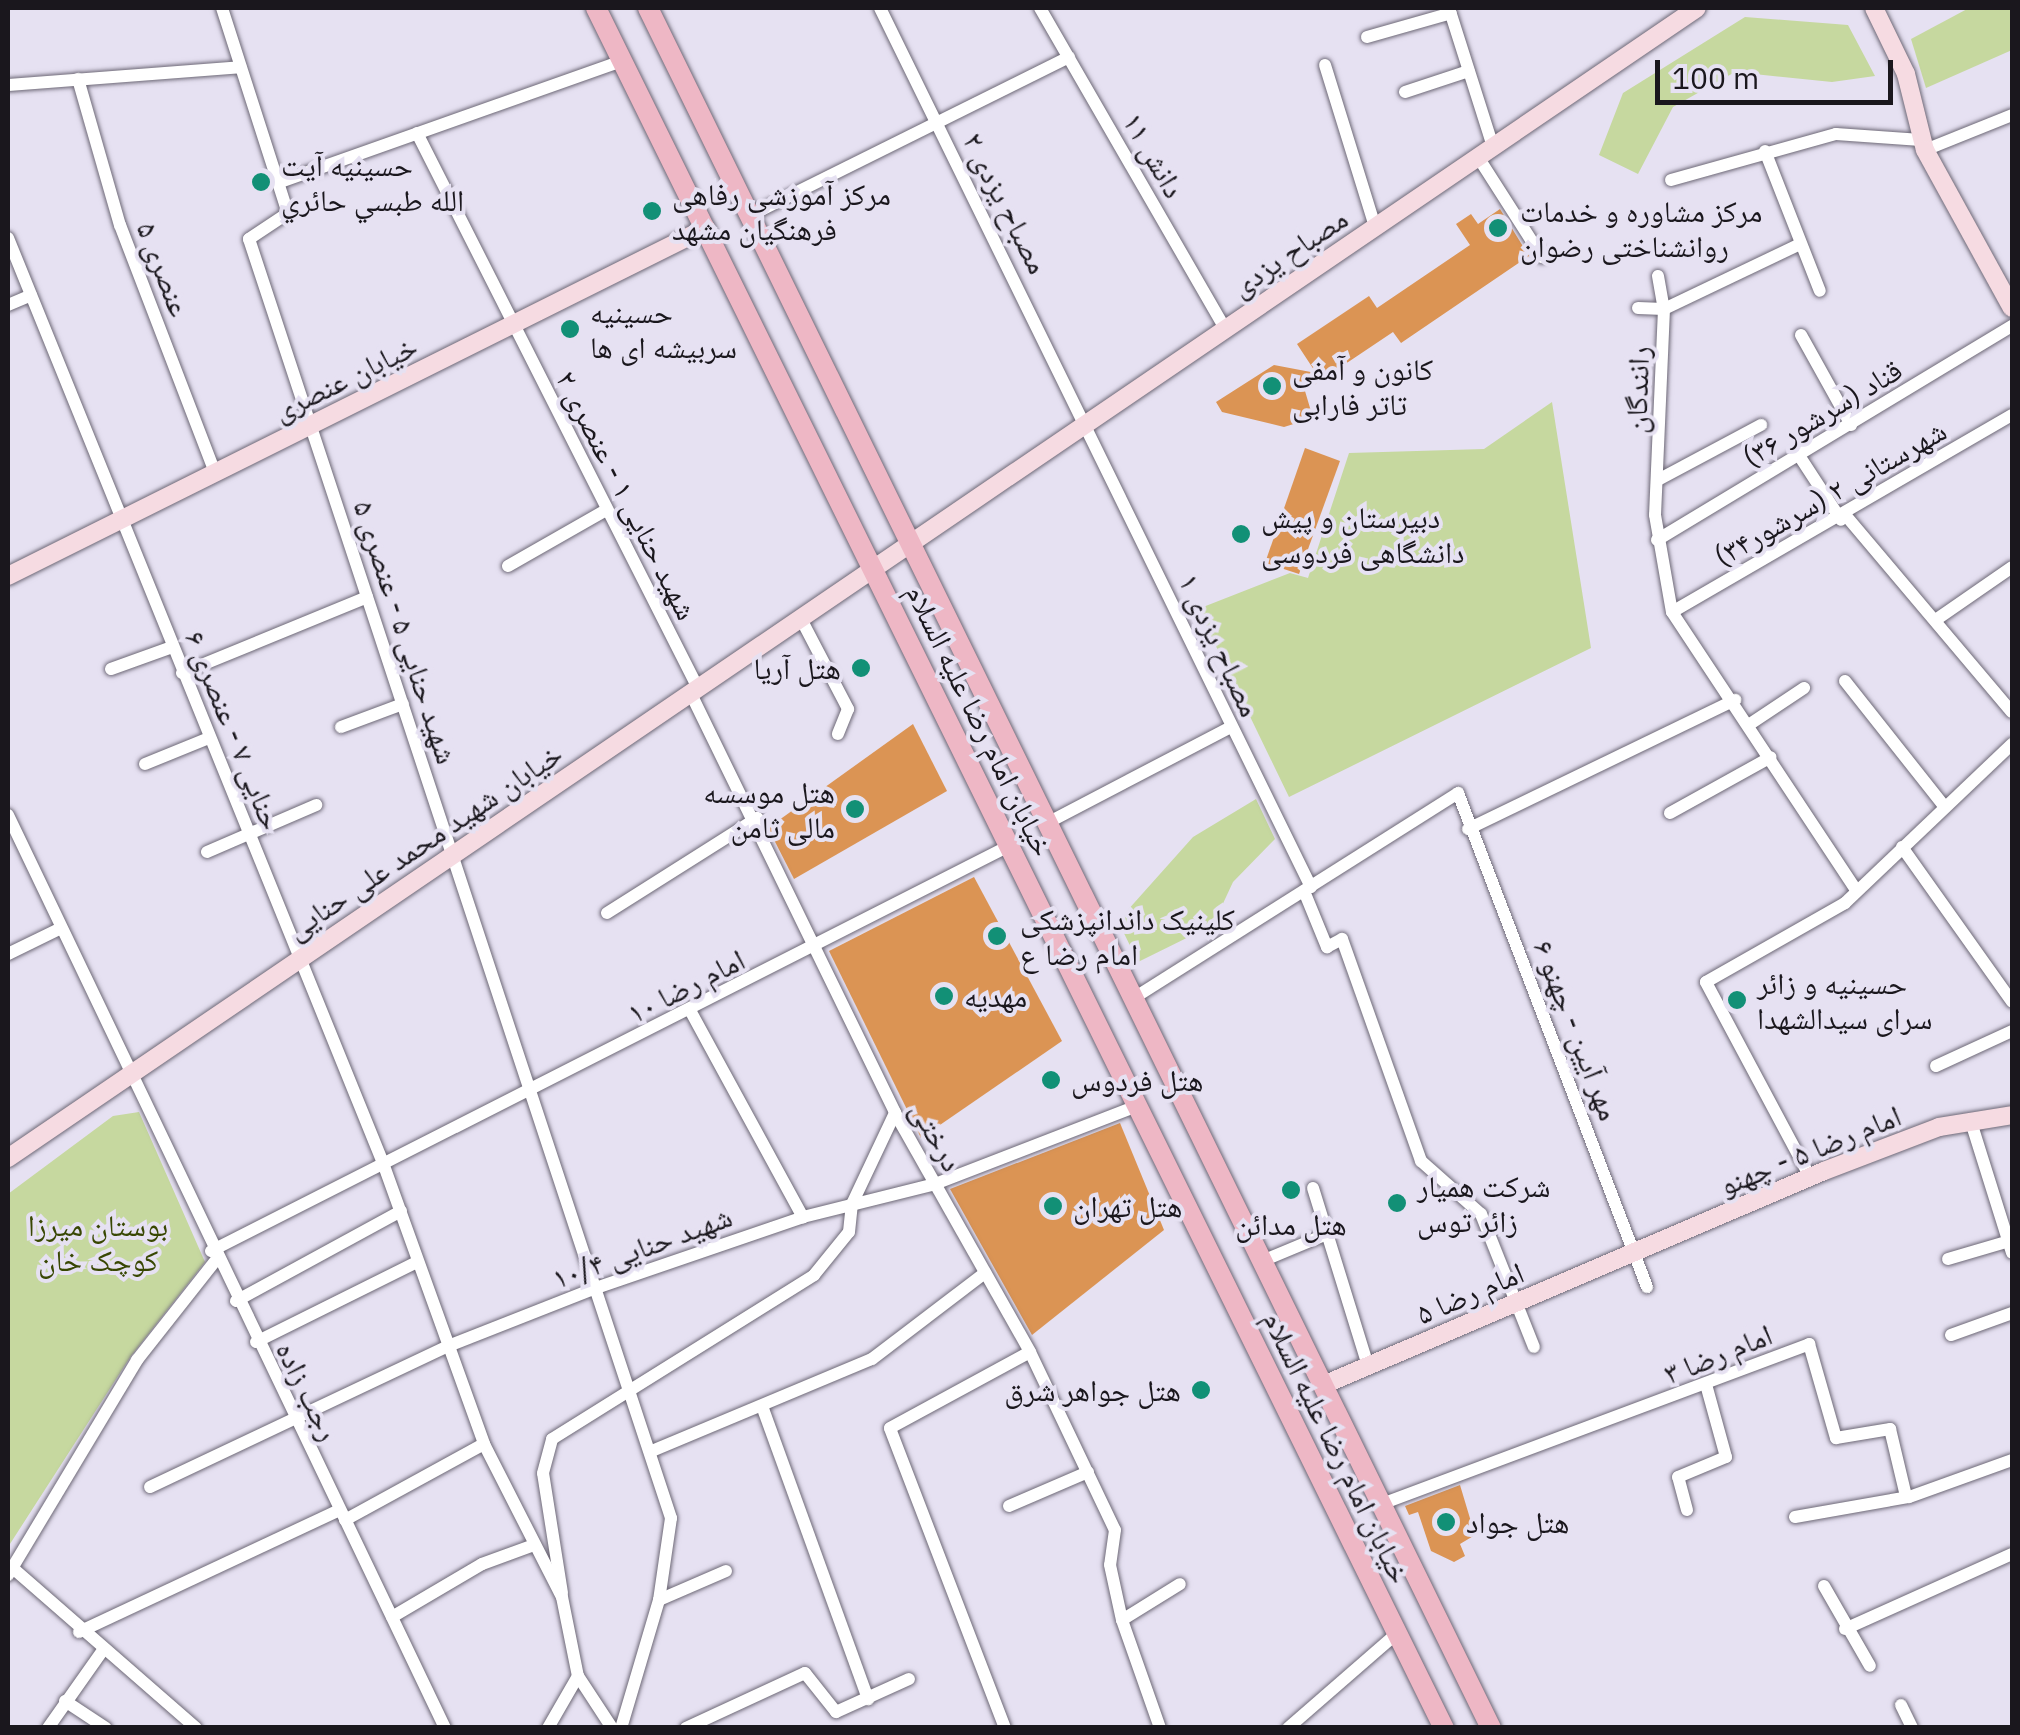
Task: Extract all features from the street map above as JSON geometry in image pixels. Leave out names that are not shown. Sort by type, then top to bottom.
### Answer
[{"type":"main road","name":"خیابان امام رضا علیه السلام","points":[[596,8],[1444,1728]]},
{"type":"main road","name":"خیابان امام رضا علیه السلام","points":[[648,8],[1387,1502],[1491,1728]]},
{"type":"main road","name":"مصباح یزدی","points":[[871,568],[1697,8]]},
{"type":"main road","points":[[1874,8],[1906,74],[1923,145],[2012,308]]},
{"type":"main road","name":"خیابان عنصری","points":[[8,576],[706,228]]},
{"type":"main road","name":"خیابان شهید محمد علی حنایی","points":[[8,1158],[871,568]]},
{"type":"main road","name":"امام رضا ۵ - چهنو","points":[[1632,1251],[1810,1178],[1971,1122],[2012,1115]]},
{"type":"main road","name":"امام رضا ۵","points":[[1328,1383],[1515,1306],[1632,1251]]},
{"type":"street","points":[[222,8],[280,182],[622,61]]},
{"type":"street","name":"مصباح یزدی ۲","points":[[880,8],[1088,422]]},
{"type":"street","name":"دانش ۱۱","points":[[1040,8],[1225,328]]},
{"type":"street","points":[[1368,37],[1450,10],[1469,71],[1485,152],[1542,256]]},
{"type":"street","points":[[751,215],[1069,58]]},
{"type":"street","points":[[1325,65],[1374,227]]},
{"type":"street","points":[[8,84],[240,67]]},
{"type":"street","points":[[1405,92],[1469,71]]},
{"type":"street","name":"عنصری ۵","points":[[78,79],[120,225],[215,472]]},
{"type":"street","points":[[1671,180],[1836,134],[1923,145],[2012,115]]},
{"type":"street","name":"شهید حنایی ۱ - عنصری ۲","points":[[417,133],[757,818]]},
{"type":"street","points":[[1765,151],[1820,291]]},
{"type":"street","name":"شهید حنایی ۵ - عنصری ۵","points":[[280,182],[288,213],[248,240],[652,1451],[670,1518],[659,1600],[621,1728]]},
{"type":"street","name":"حنایی ۷ - عنصری ۶","points":[[8,238],[383,1162],[484,1444],[562,1597]]},
{"type":"street","name":"رانندگان","points":[[1800,244],[1664,309],[1657,540],[1672,612],[1750,724],[1856,890]]},
{"type":"street","points":[[1638,308],[1664,309],[1658,276]]},
{"type":"street","points":[[8,304],[31,295]]},
{"type":"street","name":"قناد (سرشور ۳۶)","points":[[1657,540],[2012,326]]},
{"type":"street","points":[[1801,335],[1851,425]]},
{"type":"street","name":"شهرستانی ۲ (سرشور۳۴)","points":[[1672,612],[1844,519],[2012,415]]},
{"type":"street","name":"مصباح یزدی ۱","points":[[1088,422],[1308,889],[1327,947],[1342,939],[1421,1161],[1481,1214],[1500,1246],[1515,1306]]},
{"type":"street","points":[[1658,480],[1761,426]]},
{"type":"street","points":[[1800,456],[1844,519],[1937,619],[2012,712]]},
{"type":"street","points":[[508,566],[606,510]]},
{"type":"street","points":[[1937,619],[2012,567]]},
{"type":"street","points":[[182,672],[367,596]]},
{"type":"street","points":[[800,617],[848,709],[838,734]]},
{"type":"street","points":[[111,669],[172,646]]},
{"type":"street","points":[[1845,681],[1945,807]]},
{"type":"street","points":[[1750,724],[1804,688]]},
{"type":"street","points":[[1468,829],[1734,700]]},
{"type":"street","points":[[341,728],[403,704]]},
{"type":"street","points":[[1050,822],[1231,727]]},
{"type":"street","points":[[144,764],[210,738]]},
{"type":"street","points":[[1810,1178],[1706,982],[1856,890],[2012,744]]},
{"type":"street","points":[[1670,814],[1771,757]]},
{"type":"street","name":"مهر آیین - چهنو ۶","points":[[1308,889],[1458,793],[1468,829],[1553,1026],[1647,1287]]},
{"type":"street","points":[[207,852],[316,806]]},
{"type":"street","name":"رجب زاده","points":[[8,815],[11,833],[61,928],[214,1255],[445,1728]]},
{"type":"street","points":[[607,913],[757,818]]},
{"type":"street","name":"درختی","points":[[757,818],[895,1113],[1030,1352],[1117,1537],[1110,1565],[1122,1620],[1160,1728]]},
{"type":"street","name":"امام رضا ۱۰","points":[[214,1255],[383,1162],[692,1012],[1009,846]]},
{"type":"street","points":[[1902,847],[2012,1002]]},
{"type":"street","points":[[1137,996],[1308,889]]},
{"type":"street","points":[[8,954],[61,928]]},
{"type":"street","points":[[692,1012],[802,1217]]},
{"type":"street","points":[[1936,1066],[2012,1032]]},
{"type":"street","name":"شهید حنایی ۱۰/۴","points":[[150,1487],[451,1345],[596,1288],[802,1217],[935,1184],[1135,1107]]},
{"type":"street","points":[[612,1728],[578,1676],[562,1597],[545,1453],[582,1414],[632,1394],[814,1275],[849,1232],[852,1204],[895,1113]]},
{"type":"street","points":[[1948,1260],[2011,1247],[1971,1122]]},
{"type":"street","points":[[1312,1188],[1368,1366]]},
{"type":"street","points":[[236,1300],[401,1210]]},
{"type":"street","points":[[1267,1259],[1327,1234]]},
{"type":"street","points":[[196,1728],[12,1573],[136,1360],[214,1255]]},
{"type":"street","points":[[256,1342],[417,1262]]},
{"type":"street","points":[[652,1451],[872,1359],[985,1273]]},
{"type":"street","points":[[1515,1306],[1534,1347]]},
{"type":"street","points":[[1951,1334],[2012,1313]]},
{"type":"street","name":"امام رضا ۳","points":[[1387,1502],[1707,1388],[1809,1344],[1837,1439],[1890,1430],[1906,1496]]},
{"type":"street","points":[[1004,1728],[890,1428],[1030,1352]]},
{"type":"street","points":[[1686,1510],[1678,1477],[1726,1457],[1707,1388]]},
{"type":"street","points":[[762,1406],[868,1699]]},
{"type":"street","points":[[80,1632],[342,1515],[484,1444]]},
{"type":"street","points":[[1795,1517],[1906,1496],[2012,1460]]},
{"type":"street","points":[[1009,1506],[1088,1472]]},
{"type":"street","points":[[392,1617],[482,1564],[534,1545]]},
{"type":"street","points":[[1844,1629],[2012,1554]]},
{"type":"street","points":[[659,1600],[726,1571]]},
{"type":"street","points":[[1122,1620],[1180,1584]]},
{"type":"street","points":[[1824,1586],[1844,1629],[1870,1666]]},
{"type":"street","points":[[1288,1728],[1396,1634]]},
{"type":"street","points":[[51,1726],[103,1650]]},
{"type":"street","points":[[686,1728],[805,1673],[830,1711],[868,1699],[909,1679]]},
{"type":"street","points":[[548,1728],[578,1676]]},
{"type":"street","points":[[65,1701],[106,1728]]},
{"type":"street","points":[[1902,1705],[1912,1728]]},
{"type":"green space","points":[[1969,8],[2012,8],[2012,50],[1926,88],[1911,39]]},
{"type":"green space","points":[[1745,17],[1848,25],[1875,76],[1832,82],[1735,72],[1673,107],[1638,174],[1599,155],[1623,93]]},
{"type":"green space","points":[[1552,402],[1591,648],[1289,797],[1198,609],[1290,573],[1308,578],[1349,453],[1484,449]]},
{"type":"green space","points":[[1256,799],[1275,839],[1233,882],[1213,925],[1138,962],[1118,921],[1193,837]]},
{"type":"green space","name":"بوستان میرزا کوچک خان","points":[[139,1112],[205,1262],[131,1356],[8,1547],[8,1194],[113,1116]]},
{"type":"building","points":[[1500,209],[1529,256],[1401,343],[1393,332],[1305,391],[1313,418],[1284,427],[1222,412],[1216,402],[1274,365],[1316,373],[1297,344],[1369,296],[1377,308],[1470,245],[1456,224],[1471,214],[1478,224]]},
{"type":"building","name":"دبیرستان و پیش دانشگاهی فردوسی","points":[[1305,448],[1340,461],[1299,574],[1265,563]]},
{"type":"building","name":"هتل موسسه مالی ثامن","points":[[913,724],[947,791],[794,879],[768,828]]},
{"type":"building","name":"مهدیه","points":[[974,877],[1062,1041],[921,1138],[829,951]]},
{"type":"building","name":"هتل تهران","points":[[1120,1123],[1164,1230],[1032,1335],[950,1189]]},
{"type":"building","name":"هتل جواد","points":[[1460,1485],[1475,1535],[1460,1544],[1465,1556],[1454,1562],[1431,1551],[1418,1512],[1409,1515],[1405,1506]]},
{"type":"place","name":"حسينيه آيت الله طبسي حائري","points":[[261,182]]},
{"type":"place","name":"مرکز آموزشی رفاهی فرهنگیان مشهد","points":[[652,211]]},
{"type":"place","name":"مرکز مشاوره و خدمات روانشناختی رضوان","points":[[1498,228]]},
{"type":"place","name":"حسینیه سربیشه ای ها","points":[[570,329]]},
{"type":"place","name":"کانون و آمفی تاتر فارابی","points":[[1272,386]]},
{"type":"place","name":"دبیرستان و پیش دانشگاهی فردوسی","points":[[1241,534]]},
{"type":"place","name":"هتل آریا","points":[[861,668]]},
{"type":"place","name":"هتل موسسه مالی ثامن","points":[[855,809]]},
{"type":"place","name":"کلینیک داندانپزشکى امام رضا ع","points":[[997,936]]},
{"type":"place","name":"مهدیه","points":[[944,996]]},
{"type":"place","name":"حسینیه و زائر سرای سیدالشهدا","points":[[1737,1000]]},
{"type":"place","name":"هتل فردوس","points":[[1051,1080]]},
{"type":"place","name":"هتل مدائن","points":[[1291,1190]]},
{"type":"place","name":"شرکت همیار زائر توس","points":[[1397,1203]]},
{"type":"place","name":"هتل تهران","points":[[1053,1206]]},
{"type":"place","name":"هتل جواهر شرق","points":[[1201,1390]]},
{"type":"place","name":"هتل جواد","points":[[1446,1522]]}]
